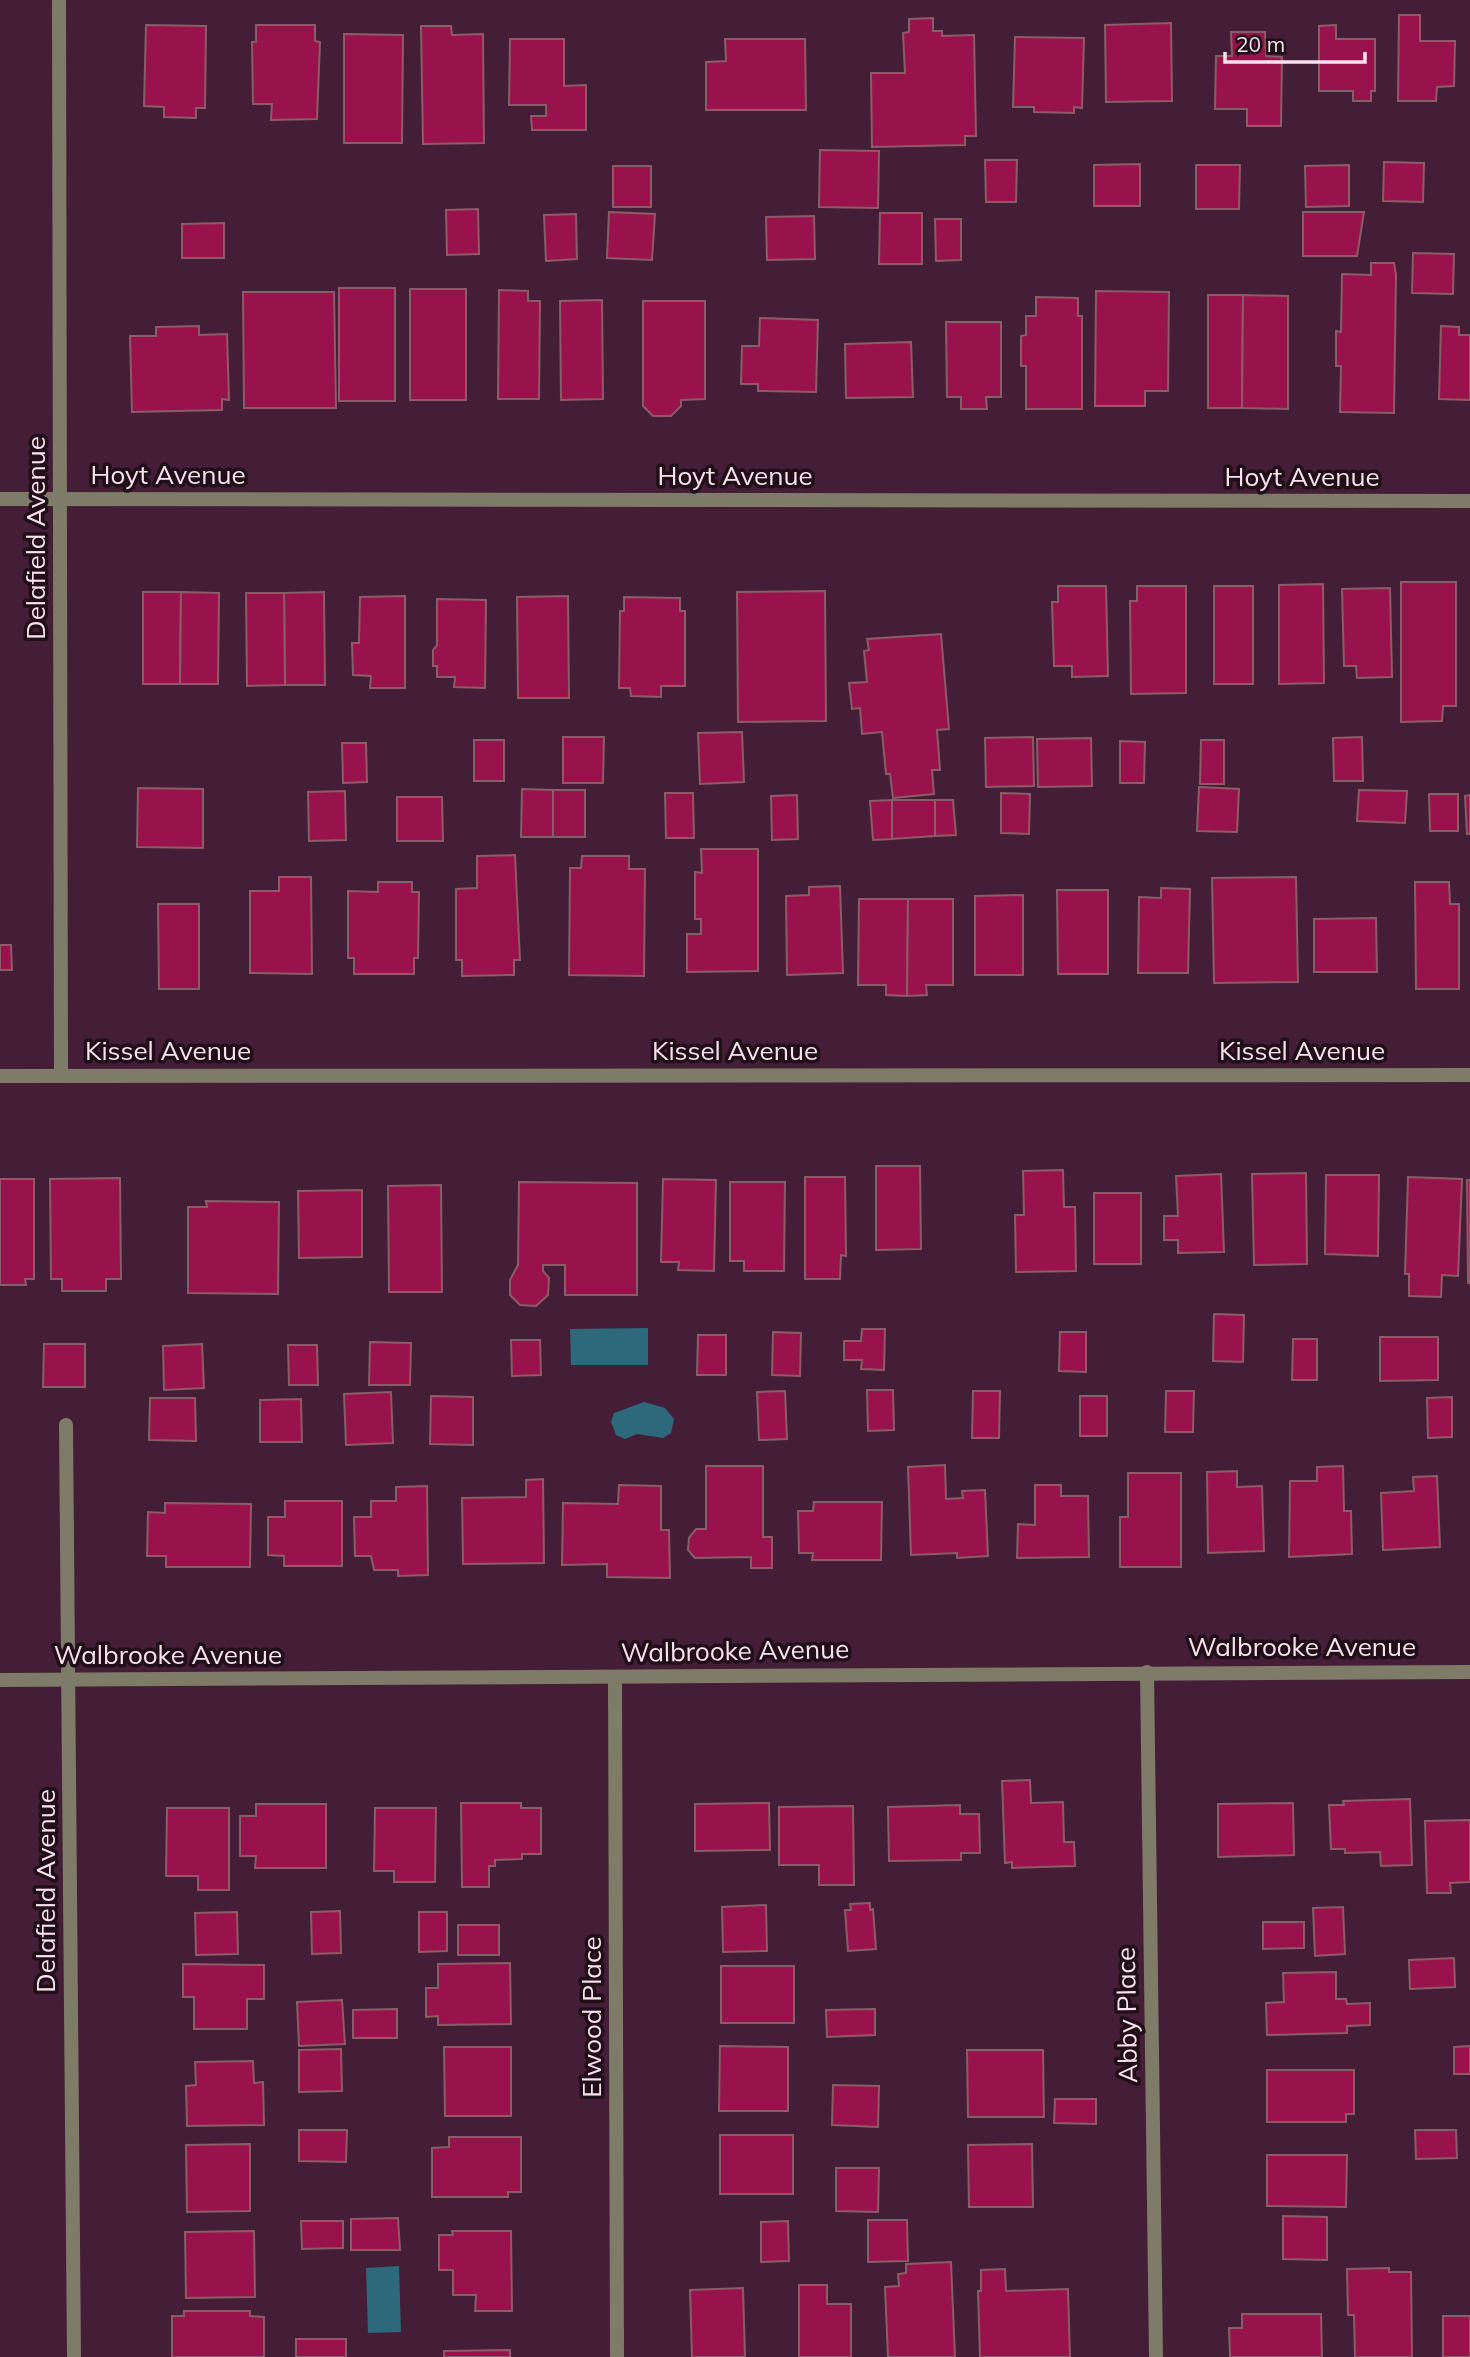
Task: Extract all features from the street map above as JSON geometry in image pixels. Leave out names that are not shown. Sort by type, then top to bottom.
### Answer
[{"type":"street","name":"Delafield Avenue","points":[[59,0],[61,1076]]},
{"type":"street","name":"Hoyt Avenue","points":[[0,499],[1470,501]]},
{"type":"street","name":"Kissel Avenue","points":[[0,1076],[1470,1075]]},
{"type":"street","name":"Delafield Avenue","points":[[66,1425],[74,2357]]},
{"type":"street","name":"Abby Place","points":[[1147,1672],[1156,2357]]},
{"type":"street","name":"Walbrooke Avenue","points":[[0,1680],[1470,1672]]},
{"type":"street","name":"Elwood Place","points":[[615,1677],[617,2357]]},
{"type":"water","points":[[648,1328],[648,1365],[571,1365],[570,1329]]},
{"type":"water","points":[[644,1402],[665,1408],[674,1419],[671,1433],[663,1438],[637,1434],[625,1439],[616,1435],[611,1422],[614,1413]]},
{"type":"water","points":[[399,2266],[401,2332],[368,2333],[366,2268]]},
{"type":"building","points":[[1399,15],[1420,15],[1420,41],[1455,41],[1454,86],[1437,87],[1436,101],[1398,101]]},
{"type":"building","points":[[933,18],[933,31],[942,31],[942,36],[974,35],[976,136],[965,136],[965,145],[872,147],[871,73],[905,73],[903,33],[909,32],[909,19]]},
{"type":"building","points":[[1171,23],[1172,101],[1106,102],[1105,25]]},
{"type":"building","points":[[146,25],[206,26],[205,108],[196,108],[196,118],[164,117],[164,107],[144,106]]},
{"type":"building","points":[[256,25],[315,25],[315,41],[320,42],[317,119],[271,120],[272,104],[253,104],[252,42],[256,42]]},
{"type":"building","points":[[1336,25],[1336,39],[1375,39],[1375,91],[1371,91],[1371,101],[1353,101],[1353,91],[1319,91],[1319,26]]},
{"type":"building","points":[[421,26],[451,26],[452,35],[483,34],[484,143],[423,144]]},
{"type":"building","points":[[1231,32],[1265,32],[1266,56],[1282,57],[1281,126],[1247,126],[1247,109],[1215,109],[1216,56],[1232,56]]},
{"type":"building","points":[[344,34],[403,35],[402,143],[344,143]]},
{"type":"building","points":[[1015,37],[1084,38],[1082,108],[1074,107],[1074,113],[1034,112],[1034,107],[1013,107]]},
{"type":"building","points":[[510,39],[564,39],[564,86],[586,85],[586,130],[532,130],[531,116],[546,116],[546,105],[509,105]]},
{"type":"building","points":[[725,39],[805,39],[806,110],[706,110],[706,62],[726,61]]},
{"type":"building","points":[[820,150],[879,151],[878,208],[819,207]]},
{"type":"building","points":[[985,160],[1017,160],[1016,202],[986,202]]},
{"type":"building","points":[[1384,162],[1424,163],[1423,202],[1383,201]]},
{"type":"building","points":[[1140,164],[1140,206],[1094,206],[1094,165]]},
{"type":"building","points":[[1196,165],[1240,165],[1239,209],[1196,209]]},
{"type":"building","points":[[1349,165],[1349,206],[1306,207],[1305,166]]},
{"type":"building","points":[[613,166],[651,166],[651,207],[613,207]]},
{"type":"building","points":[[478,209],[479,254],[447,255],[446,210]]},
{"type":"building","points":[[609,212],[655,214],[652,260],[607,258]]},
{"type":"building","points":[[1303,212],[1364,212],[1357,256],[1303,256]]},
{"type":"building","points":[[880,213],[922,213],[922,264],[879,264]]},
{"type":"building","points":[[576,214],[577,259],[546,261],[544,215]]},
{"type":"building","points":[[814,216],[815,259],[767,260],[766,217]]},
{"type":"building","points":[[935,219],[961,219],[961,260],[936,261]]},
{"type":"building","points":[[224,223],[224,258],[182,258],[182,224]]},
{"type":"building","points":[[1413,253],[1454,254],[1453,294],[1412,293]]},
{"type":"building","points":[[1371,263],[1394,263],[1396,275],[1394,413],[1340,412],[1341,366],[1336,366],[1336,331],[1341,332],[1342,274],[1371,275]]},
{"type":"building","points":[[339,288],[395,288],[395,401],[339,401]]},
{"type":"building","points":[[410,289],[466,289],[466,400],[410,400]]},
{"type":"building","points":[[499,290],[528,291],[528,301],[540,301],[539,399],[498,399]]},
{"type":"building","points":[[1096,291],[1169,292],[1168,391],[1145,391],[1145,406],[1095,406]]},
{"type":"building","points":[[243,292],[334,292],[336,408],[244,408]]},
{"type":"building","points":[[1208,295],[1243,295],[1242,408],[1208,408]]},
{"type":"building","points":[[1243,295],[1288,296],[1288,409],[1242,408]]},
{"type":"building","points":[[1036,297],[1078,298],[1078,316],[1082,316],[1082,409],[1026,409],[1026,366],[1021,366],[1021,336],[1026,335],[1026,316],[1036,316]]},
{"type":"building","points":[[602,300],[603,399],[561,400],[560,301]]},
{"type":"building","points":[[643,301],[705,301],[705,399],[681,400],[681,406],[671,416],[653,416],[643,406]]},
{"type":"building","points":[[760,318],[818,320],[816,392],[758,391],[758,384],[741,384],[742,346],[759,346]]},
{"type":"building","points":[[946,322],[1001,322],[1001,397],[986,397],[987,409],[961,409],[961,397],[947,397]]},
{"type":"building","points":[[199,326],[199,335],[227,334],[229,400],[222,399],[222,410],[132,412],[130,336],[156,336],[156,327]]},
{"type":"building","points":[[1441,326],[1459,327],[1459,335],[1470,335],[1470,400],[1439,399]]},
{"type":"building","points":[[911,342],[913,397],[846,398],[845,344]]},
{"type":"building","points":[[1401,582],[1456,582],[1456,706],[1443,706],[1442,721],[1401,722]]},
{"type":"building","points":[[1323,584],[1324,683],[1279,684],[1279,585]]},
{"type":"building","points":[[1058,586],[1106,586],[1108,676],[1072,677],[1072,666],[1054,666],[1052,602],[1058,602]]},
{"type":"building","points":[[1137,586],[1186,586],[1186,693],[1131,694],[1130,601],[1137,601]]},
{"type":"building","points":[[1214,586],[1253,586],[1253,684],[1214,684]]},
{"type":"building","points":[[1390,588],[1392,677],[1357,678],[1356,666],[1344,666],[1342,589]]},
{"type":"building","points":[[825,591],[826,721],[738,722],[737,592]]},
{"type":"building","points":[[143,592],[181,592],[180,684],[143,684]]},
{"type":"building","points":[[181,592],[219,593],[218,684],[180,684]]},
{"type":"building","points":[[324,592],[325,685],[285,685],[284,593]]},
{"type":"building","points":[[246,593],[284,593],[285,685],[247,686]]},
{"type":"building","points":[[405,596],[405,688],[370,688],[371,676],[353,675],[352,643],[359,643],[360,597]]},
{"type":"building","points":[[568,596],[569,698],[518,698],[517,597]]},
{"type":"building","points":[[624,597],[680,598],[680,611],[685,611],[685,686],[661,686],[661,697],[631,696],[630,688],[619,688],[620,611],[624,611]]},
{"type":"building","points":[[437,599],[486,600],[485,688],[454,687],[455,677],[437,677],[437,666],[433,666],[433,650],[437,645]]},
{"type":"building","points":[[941,634],[949,729],[937,730],[940,770],[932,770],[934,794],[893,798],[890,774],[886,774],[882,732],[862,734],[860,708],[852,709],[849,683],[867,682],[864,651],[869,650],[867,639]]},
{"type":"building","points":[[742,732],[744,782],[700,784],[698,733]]},
{"type":"building","points":[[563,737],[604,737],[603,783],[563,783]]},
{"type":"building","points":[[1033,737],[1034,786],[986,787],[985,738]]},
{"type":"building","points":[[1362,737],[1363,781],[1334,781],[1333,738]]},
{"type":"building","points":[[1091,738],[1092,786],[1038,787],[1037,739]]},
{"type":"building","points":[[474,740],[504,740],[504,781],[474,781]]},
{"type":"building","points":[[1201,740],[1224,740],[1224,784],[1200,784]]},
{"type":"building","points":[[1120,741],[1145,742],[1144,783],[1120,783]]},
{"type":"building","points":[[342,743],[366,743],[367,782],[343,783]]},
{"type":"building","points":[[1199,787],[1239,789],[1237,832],[1197,831]]},
{"type":"building","points":[[138,788],[203,789],[203,848],[137,847]]},
{"type":"building","points":[[522,789],[553,790],[553,837],[521,837]]},
{"type":"building","points":[[553,790],[585,790],[585,837],[553,837]]},
{"type":"building","points":[[1359,790],[1407,791],[1405,823],[1357,821]]},
{"type":"building","points":[[345,791],[346,840],[309,841],[308,792]]},
{"type":"building","points":[[665,793],[693,793],[694,838],[666,838]]},
{"type":"building","points":[[1001,793],[1030,794],[1029,834],[1001,833]]},
{"type":"building","points":[[1429,794],[1458,794],[1458,831],[1430,831]]},
{"type":"building","points":[[797,795],[798,839],[772,840],[771,796]]},
{"type":"building","points":[[1470,795],[1470,834],[1467,834],[1465,796]]},
{"type":"building","points":[[397,797],[442,797],[443,841],[397,841]]},
{"type":"building","points":[[892,800],[935,800],[935,836],[892,839]]},
{"type":"building","points":[[892,800],[892,839],[873,840],[870,801]]},
{"type":"building","points":[[935,800],[953,800],[956,835],[935,836]]},
{"type":"building","points":[[701,849],[758,849],[758,971],[687,972],[687,934],[701,934],[701,919],[695,919],[695,872],[702,873]]},
{"type":"building","points":[[515,855],[520,960],[514,960],[514,975],[462,976],[462,960],[456,960],[456,889],[477,888],[477,856]]},
{"type":"building","points":[[582,856],[629,856],[629,869],[645,869],[644,976],[569,975],[570,868],[581,868]]},
{"type":"building","points":[[279,877],[311,877],[312,974],[250,973],[250,891],[279,891]]},
{"type":"building","points":[[1296,877],[1298,982],[1214,983],[1212,878]]},
{"type":"building","points":[[378,882],[412,882],[412,892],[419,892],[418,958],[414,958],[414,974],[354,974],[354,958],[348,958],[348,891],[378,892]]},
{"type":"building","points":[[1415,882],[1449,882],[1450,904],[1459,904],[1459,989],[1416,989]]},
{"type":"building","points":[[840,886],[843,973],[787,975],[786,896],[809,895],[809,887]]},
{"type":"building","points":[[1161,888],[1190,889],[1188,973],[1138,973],[1139,897],[1161,898]]},
{"type":"building","points":[[1057,890],[1108,890],[1108,974],[1058,974]]},
{"type":"building","points":[[1023,895],[1023,975],[975,975],[975,896]]},
{"type":"building","points":[[859,899],[908,899],[907,996],[886,995],[886,985],[858,985]]},
{"type":"building","points":[[908,899],[953,899],[953,985],[926,985],[927,995],[907,996]]},
{"type":"building","points":[[158,904],[199,904],[199,989],[159,989]]},
{"type":"building","points":[[1376,918],[1377,972],[1314,972],[1314,919]]},
{"type":"building","points":[[0,945],[11,945],[12,970],[0,970]]},
{"type":"building","points":[[876,1166],[920,1166],[921,1249],[876,1250]]},
{"type":"building","points":[[1063,1170],[1064,1207],[1075,1207],[1076,1271],[1016,1272],[1015,1215],[1024,1215],[1023,1171]]},
{"type":"building","points":[[1306,1173],[1307,1264],[1254,1265],[1252,1174]]},
{"type":"building","points":[[1221,1174],[1224,1252],[1178,1253],[1178,1240],[1164,1240],[1164,1216],[1178,1216],[1176,1176]]},
{"type":"building","points":[[1326,1175],[1379,1175],[1378,1256],[1325,1254]]},
{"type":"building","points":[[805,1177],[845,1177],[846,1256],[841,1255],[840,1279],[805,1279]]},
{"type":"building","points":[[1408,1177],[1462,1179],[1458,1276],[1442,1275],[1441,1297],[1409,1296],[1409,1274],[1405,1274]]},
{"type":"building","points":[[120,1178],[121,1279],[106,1279],[106,1291],[62,1291],[62,1279],[51,1279],[50,1179]]},
{"type":"building","points":[[0,1179],[34,1179],[34,1279],[25,1279],[26,1285],[0,1285]]},
{"type":"building","points":[[663,1179],[716,1180],[714,1271],[678,1270],[679,1262],[661,1262]]},
{"type":"building","points":[[1467,1180],[1470,1180],[1470,1283],[1468,1283]]},
{"type":"building","points":[[519,1182],[637,1183],[637,1295],[565,1295],[565,1265],[543,1265],[543,1271],[549,1278],[548,1295],[536,1306],[520,1305],[510,1295],[510,1280],[518,1265]]},
{"type":"building","points":[[730,1182],[785,1182],[784,1271],[744,1271],[744,1261],[730,1261]]},
{"type":"building","points":[[441,1185],[442,1292],[389,1292],[388,1186]]},
{"type":"building","points":[[362,1190],[362,1257],[299,1258],[298,1191]]},
{"type":"building","points":[[1094,1193],[1141,1193],[1141,1264],[1094,1264]]},
{"type":"building","points":[[206,1201],[279,1202],[278,1294],[188,1293],[188,1207],[207,1207]]},
{"type":"building","points":[[1214,1314],[1244,1315],[1243,1362],[1213,1361]]},
{"type":"building","points":[[862,1329],[885,1329],[884,1370],[861,1369],[862,1360],[844,1360],[844,1341],[861,1341]]},
{"type":"building","points":[[773,1332],[801,1333],[800,1376],[772,1375]]},
{"type":"building","points":[[1060,1332],[1086,1332],[1086,1372],[1059,1371]]},
{"type":"building","points":[[698,1335],[726,1335],[726,1375],[697,1375]]},
{"type":"building","points":[[1380,1337],[1438,1337],[1438,1380],[1380,1381]]},
{"type":"building","points":[[1293,1339],[1317,1339],[1317,1380],[1292,1380]]},
{"type":"building","points":[[511,1340],[540,1340],[541,1375],[512,1376]]},
{"type":"building","points":[[370,1342],[411,1343],[410,1385],[369,1385]]},
{"type":"building","points":[[44,1344],[85,1344],[85,1387],[43,1387]]},
{"type":"building","points":[[202,1344],[204,1388],[164,1390],[163,1346]]},
{"type":"building","points":[[288,1345],[317,1345],[318,1385],[289,1385]]},
{"type":"building","points":[[867,1390],[893,1390],[894,1430],[868,1431]]},
{"type":"building","points":[[785,1391],[787,1439],[759,1440],[757,1392]]},
{"type":"building","points":[[973,1391],[1000,1391],[999,1438],[972,1438]]},
{"type":"building","points":[[1166,1391],[1194,1391],[1193,1432],[1165,1432]]},
{"type":"building","points":[[391,1392],[393,1443],[346,1445],[344,1394]]},
{"type":"building","points":[[431,1396],[473,1397],[473,1445],[430,1444]]},
{"type":"building","points":[[1080,1396],[1107,1396],[1107,1436],[1080,1436]]},
{"type":"building","points":[[1452,1397],[1452,1437],[1428,1438],[1427,1398]]},
{"type":"building","points":[[150,1398],[195,1398],[196,1441],[149,1440]]},
{"type":"building","points":[[301,1399],[302,1442],[260,1442],[260,1400]]},
{"type":"building","points":[[945,1465],[946,1499],[963,1498],[962,1491],[985,1490],[988,1556],[957,1558],[957,1553],[911,1555],[908,1467]]},
{"type":"building","points":[[706,1466],[763,1466],[763,1537],[772,1537],[772,1568],[751,1568],[751,1557],[695,1558],[688,1550],[689,1538],[696,1529],[706,1529]]},
{"type":"building","points":[[1343,1466],[1344,1511],[1351,1511],[1352,1554],[1289,1557],[1290,1481],[1317,1481],[1317,1467]]},
{"type":"building","points":[[1237,1471],[1237,1487],[1262,1486],[1264,1551],[1208,1553],[1207,1472]]},
{"type":"building","points":[[1128,1473],[1181,1473],[1181,1567],[1120,1567],[1120,1517],[1128,1517]]},
{"type":"building","points":[[1437,1476],[1440,1547],[1383,1550],[1381,1493],[1414,1491],[1413,1477]]},
{"type":"building","points":[[543,1479],[544,1563],[463,1564],[462,1498],[526,1497],[526,1480]]},
{"type":"building","points":[[619,1485],[661,1486],[661,1530],[669,1530],[670,1578],[607,1577],[607,1564],[562,1565],[563,1503],[618,1504]]},
{"type":"building","points":[[1035,1485],[1061,1485],[1061,1496],[1088,1496],[1089,1557],[1017,1558],[1018,1524],[1035,1525]]},
{"type":"building","points":[[427,1486],[428,1575],[398,1576],[398,1570],[374,1570],[371,1556],[355,1556],[354,1517],[371,1517],[371,1501],[396,1501],[396,1487]]},
{"type":"building","points":[[285,1501],[342,1501],[342,1566],[284,1566],[284,1556],[268,1555],[268,1517],[285,1517]]},
{"type":"building","points":[[814,1502],[882,1502],[881,1560],[812,1560],[813,1553],[799,1553],[798,1511],[813,1511]]},
{"type":"building","points":[[165,1503],[251,1504],[250,1567],[166,1567],[166,1556],[147,1556],[148,1512],[165,1513]]},
{"type":"building","points":[[1030,1780],[1031,1803],[1063,1802],[1064,1842],[1074,1842],[1075,1866],[1012,1868],[1012,1862],[1005,1863],[1002,1781]]},
{"type":"building","points":[[1410,1799],[1412,1865],[1381,1866],[1380,1852],[1345,1853],[1345,1849],[1331,1849],[1329,1805],[1344,1805],[1343,1801]]},
{"type":"building","points":[[461,1803],[521,1803],[521,1808],[541,1808],[541,1854],[522,1854],[522,1859],[495,1860],[495,1866],[489,1866],[489,1887],[462,1887]]},
{"type":"building","points":[[769,1803],[770,1850],[695,1851],[695,1804]]},
{"type":"building","points":[[1293,1803],[1294,1855],[1218,1857],[1218,1804]]},
{"type":"building","points":[[256,1804],[326,1804],[326,1868],[255,1868],[256,1856],[240,1856],[240,1816],[256,1816]]},
{"type":"building","points":[[960,1805],[960,1814],[979,1814],[980,1853],[961,1853],[961,1860],[889,1861],[888,1807]]},
{"type":"building","points":[[853,1806],[854,1885],[819,1885],[819,1865],[779,1865],[779,1807]]},
{"type":"building","points":[[167,1808],[229,1808],[229,1890],[198,1890],[198,1876],[166,1876]]},
{"type":"building","points":[[375,1808],[436,1808],[435,1882],[394,1882],[394,1871],[374,1871]]},
{"type":"building","points":[[1470,1820],[1470,1882],[1450,1883],[1451,1893],[1427,1893],[1425,1821]]},
{"type":"building","points":[[870,1903],[870,1910],[873,1909],[876,1949],[848,1951],[845,1910],[851,1910],[850,1904]]},
{"type":"building","points":[[766,1905],[767,1951],[723,1952],[722,1907]]},
{"type":"building","points":[[1343,1907],[1345,1954],[1315,1956],[1313,1908]]},
{"type":"building","points":[[340,1911],[341,1953],[312,1954],[311,1912]]},
{"type":"building","points":[[237,1912],[238,1954],[196,1955],[195,1913]]},
{"type":"building","points":[[419,1912],[447,1912],[447,1951],[419,1952]]},
{"type":"building","points":[[1263,1922],[1304,1922],[1304,1948],[1263,1949]]},
{"type":"building","points":[[458,1925],[499,1925],[499,1955],[458,1955]]},
{"type":"building","points":[[1454,1958],[1455,1987],[1410,1989],[1409,1960]]},
{"type":"building","points":[[510,1963],[511,2024],[438,2025],[438,2016],[426,2017],[426,1988],[438,1988],[438,1964]]},
{"type":"building","points":[[183,1964],[264,1965],[264,1999],[247,1999],[247,2029],[194,2029],[194,1997],[183,1997]]},
{"type":"building","points":[[721,1966],[794,1966],[794,2023],[721,2023]]},
{"type":"building","points":[[1336,1972],[1336,1999],[1346,1999],[1347,2004],[1370,2003],[1370,2025],[1347,2026],[1347,2033],[1267,2035],[1266,2003],[1284,2002],[1283,1973]]},
{"type":"building","points":[[342,2000],[345,2044],[299,2046],[297,2002]]},
{"type":"building","points":[[397,2009],[397,2038],[353,2038],[353,2010]]},
{"type":"building","points":[[875,2009],[875,2035],[827,2037],[826,2010]]},
{"type":"building","points":[[720,2046],[788,2047],[788,2111],[719,2111]]},
{"type":"building","points":[[1470,2046],[1470,2074],[1454,2074],[1454,2047]]},
{"type":"building","points":[[444,2047],[511,2047],[511,2116],[445,2116]]},
{"type":"building","points":[[341,2049],[342,2091],[299,2092],[299,2050]]},
{"type":"building","points":[[967,2050],[1043,2050],[1044,2117],[968,2117]]},
{"type":"building","points":[[253,2061],[254,2083],[263,2082],[264,2125],[187,2126],[186,2086],[196,2085],[195,2062]]},
{"type":"building","points":[[1267,2070],[1354,2070],[1354,2114],[1346,2114],[1346,2122],[1267,2122]]},
{"type":"building","points":[[833,2085],[879,2086],[878,2127],[832,2125]]},
{"type":"building","points":[[1055,2099],[1096,2099],[1096,2124],[1054,2123]]},
{"type":"building","points":[[299,2130],[347,2130],[346,2162],[299,2161]]},
{"type":"building","points":[[1415,2130],[1456,2130],[1457,2158],[1416,2159]]},
{"type":"building","points":[[720,2135],[793,2135],[793,2194],[720,2194]]},
{"type":"building","points":[[449,2137],[521,2137],[521,2192],[508,2192],[508,2197],[432,2197],[432,2148],[449,2147]]},
{"type":"building","points":[[250,2144],[250,2211],[187,2212],[186,2145]]},
{"type":"building","points":[[1032,2144],[1033,2207],[969,2207],[968,2145]]},
{"type":"building","points":[[1267,2155],[1347,2155],[1346,2207],[1267,2206]]},
{"type":"building","points":[[836,2168],[879,2168],[878,2212],[836,2211]]},
{"type":"building","points":[[1283,2216],[1327,2217],[1327,2260],[1283,2259]]},
{"type":"building","points":[[398,2218],[400,2250],[351,2250],[351,2219]]},
{"type":"building","points":[[868,2220],[907,2220],[908,2261],[868,2262]]},
{"type":"building","points":[[301,2221],[343,2221],[343,2248],[302,2249]]},
{"type":"building","points":[[788,2221],[789,2261],[761,2262],[761,2222]]},
{"type":"building","points":[[254,2231],[255,2297],[186,2298],[185,2232]]},
{"type":"building","points":[[452,2231],[511,2231],[512,2311],[475,2311],[476,2295],[453,2295],[453,2270],[439,2270],[439,2235],[453,2235]]},
{"type":"building","points":[[951,2262],[955,2357],[888,2357],[885,2287],[899,2286],[898,2274],[906,2273],[906,2264]]},
{"type":"building","points":[[1389,2268],[1389,2272],[1411,2272],[1412,2357],[1355,2357],[1354,2315],[1348,2315],[1347,2269]]},
{"type":"building","points":[[1005,2269],[1006,2291],[1068,2289],[1070,2357],[980,2357],[978,2291],[981,2291],[981,2270]]},
{"type":"building","points":[[799,2285],[827,2285],[827,2304],[851,2304],[851,2357],[799,2357]]},
{"type":"building","points":[[743,2288],[745,2357],[692,2357],[690,2290]]},
{"type":"building","points":[[184,2311],[250,2311],[250,2316],[264,2317],[264,2357],[172,2357],[172,2316],[184,2316]]},
{"type":"building","points":[[1242,2314],[1321,2314],[1322,2357],[1230,2357],[1229,2328],[1242,2328]]},
{"type":"building","points":[[1443,2316],[1470,2316],[1470,2357],[1443,2357]]},
{"type":"building","points":[[296,2339],[346,2339],[346,2357],[296,2357]]},
{"type":"building","points":[[510,2350],[510,2357],[444,2357],[444,2351]]}]
